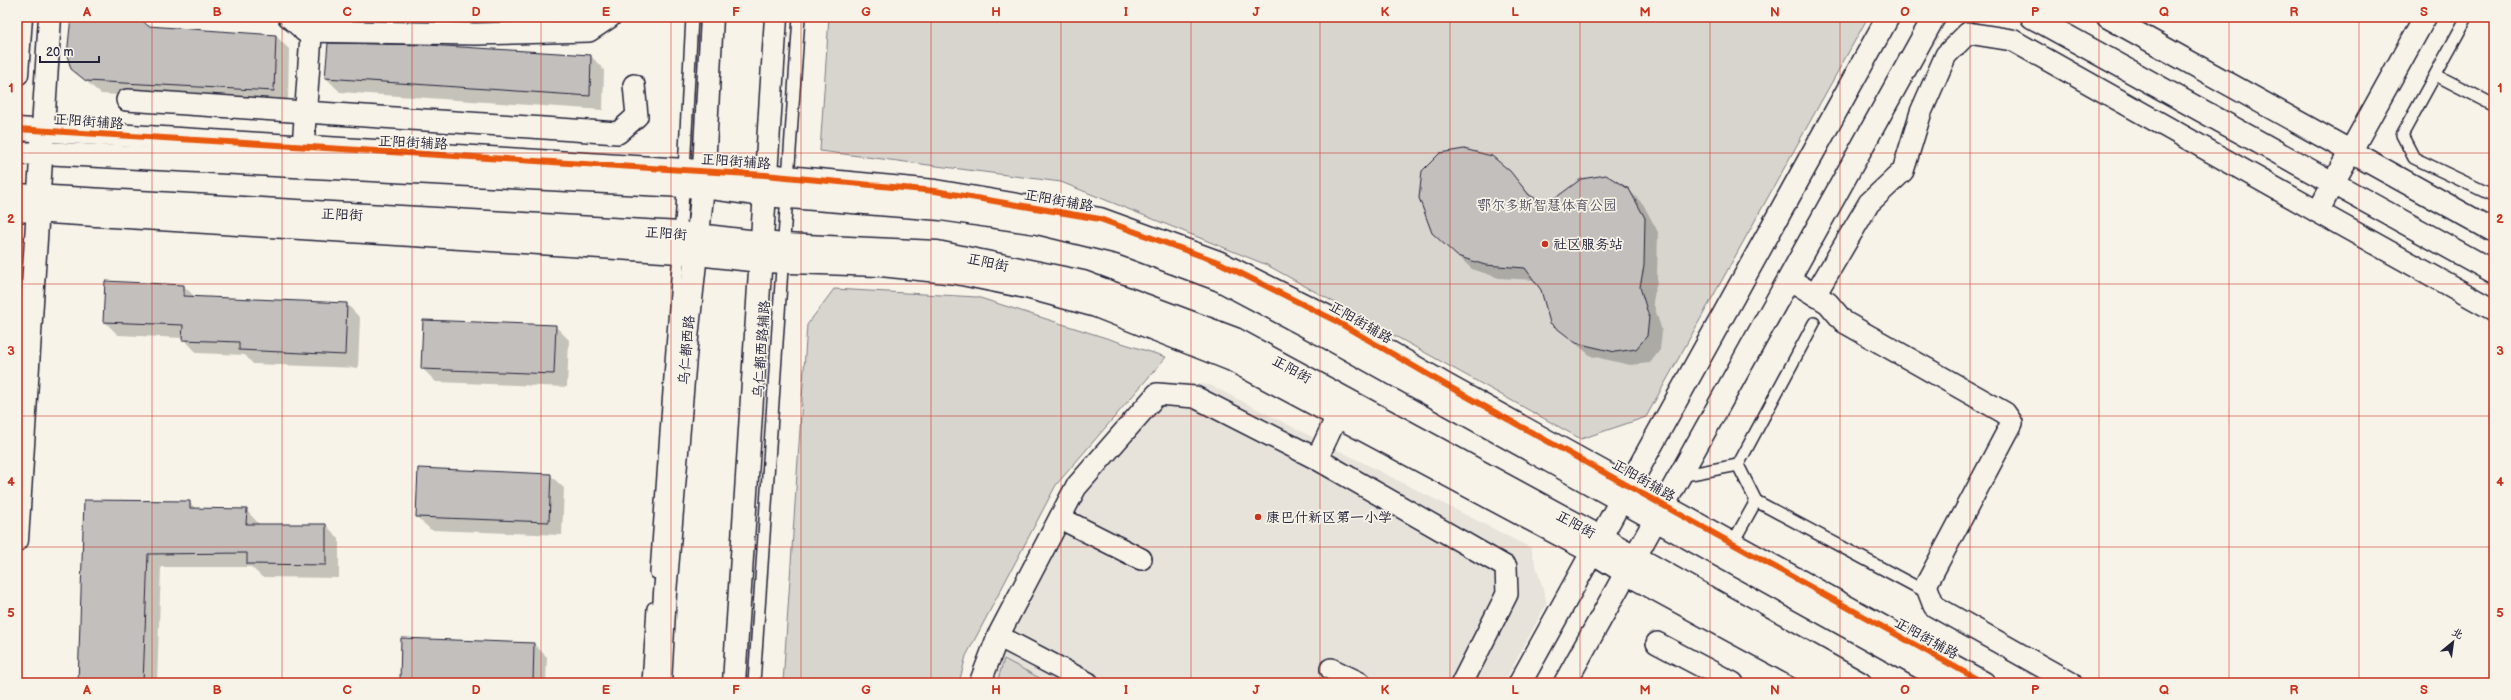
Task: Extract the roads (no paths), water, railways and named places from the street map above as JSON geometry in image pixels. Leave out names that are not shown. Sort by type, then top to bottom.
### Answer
[{"type":"street","points":[[17,74],[21,17]]},
{"type":"street","points":[[17,540],[50,17]]},
{"type":"street","points":[[289,17],[311,36],[303,147]]},
{"type":"street","points":[[304,31],[476,34],[589,31],[610,17]]},
{"type":"street","name":"乌仁都西路","points":[[660,683],[693,178],[712,17]]},
{"type":"street","points":[[734,683],[764,185],[776,17]]},
{"type":"street","points":[[1520,683],[1888,17]]},
{"type":"street","points":[[1565,683],[1934,17]]},
{"type":"street","points":[[2032,17],[2494,272]]},
{"type":"street","points":[[2108,17],[2494,231]]},
{"type":"street","points":[[2318,212],[2425,17]]},
{"type":"street","points":[[1816,295],[1869,203],[1903,171],[1921,112],[1946,55],[1968,33],[2012,40],[2494,310]]},
{"type":"street","points":[[127,100],[618,133],[637,116],[634,85]]},
{"type":"street","name":"正阳街辅路","points":[[17,129],[303,147],[693,178]]},
{"type":"street","points":[[17,154],[42,153],[693,178],[787,187],[1038,223],[1120,243],[1220,280],[1625,492],[1949,683]]},
{"type":"street","name":"正阳街","points":[[17,195],[39,204],[688,244],[783,253],[937,252],[1083,282],[1236,338],[1630,566],[1860,683]]},
{"type":"street","points":[[17,210],[39,204]]},
{"type":"street","points":[[783,253],[957,273],[1026,287],[1096,306],[1232,360],[1337,416],[1596,545]]},
{"type":"street","points":[[1789,279],[1828,303],[1844,322],[2005,413],[2012,423],[1926,584],[1934,606],[2071,683]]},
{"type":"street","points":[[980,683],[998,636],[1076,487],[1157,394],[1195,397],[1316,459],[1506,566],[1507,594],[1462,683]]},
{"type":"street","points":[[1316,459],[1337,416]]},
{"type":"street","name":"正阳街辅路","points":[[1659,513],[1732,544],[1984,683]]},
{"type":"street","points":[[1060,518],[1141,559]]},
{"type":"street","points":[[1630,566],[1828,683]]},
{"type":"street","points":[[998,636],[1088,683]]},
{"type":"street","points":[[1657,643],[1733,683]]},
{"type":"street","points":[[1331,669],[1360,683]]},
{"type":"lane","points":[[692,17],[693,178]]},
{"type":"lane","name":"乌仁都西路辅路","points":[[754,683],[799,17]]},
{"type":"lane","points":[[2467,17],[2402,136],[2414,158],[2494,196]]},
{"type":"lane","points":[[2436,75],[2494,105]]},
{"type":"lane","points":[[648,683],[688,244]]},
{"type":"lane","points":[[1738,465],[1814,323]]},
{"type":"lane","points":[[1680,476],[1738,465]]},
{"type":"lane","points":[[1738,465],[1756,501],[1930,594]]},
{"type":"lane","points":[[1732,544],[1756,501]]},
{"type":"place","name":"社区服务站","points":[[1545,244]]},
{"type":"place","name":"康巴什新区第一小学","points":[[1258,517]]},
{"type":"park label","name":"鄂尔多斯智慧体育公园","points":[[1547,205]]}]
